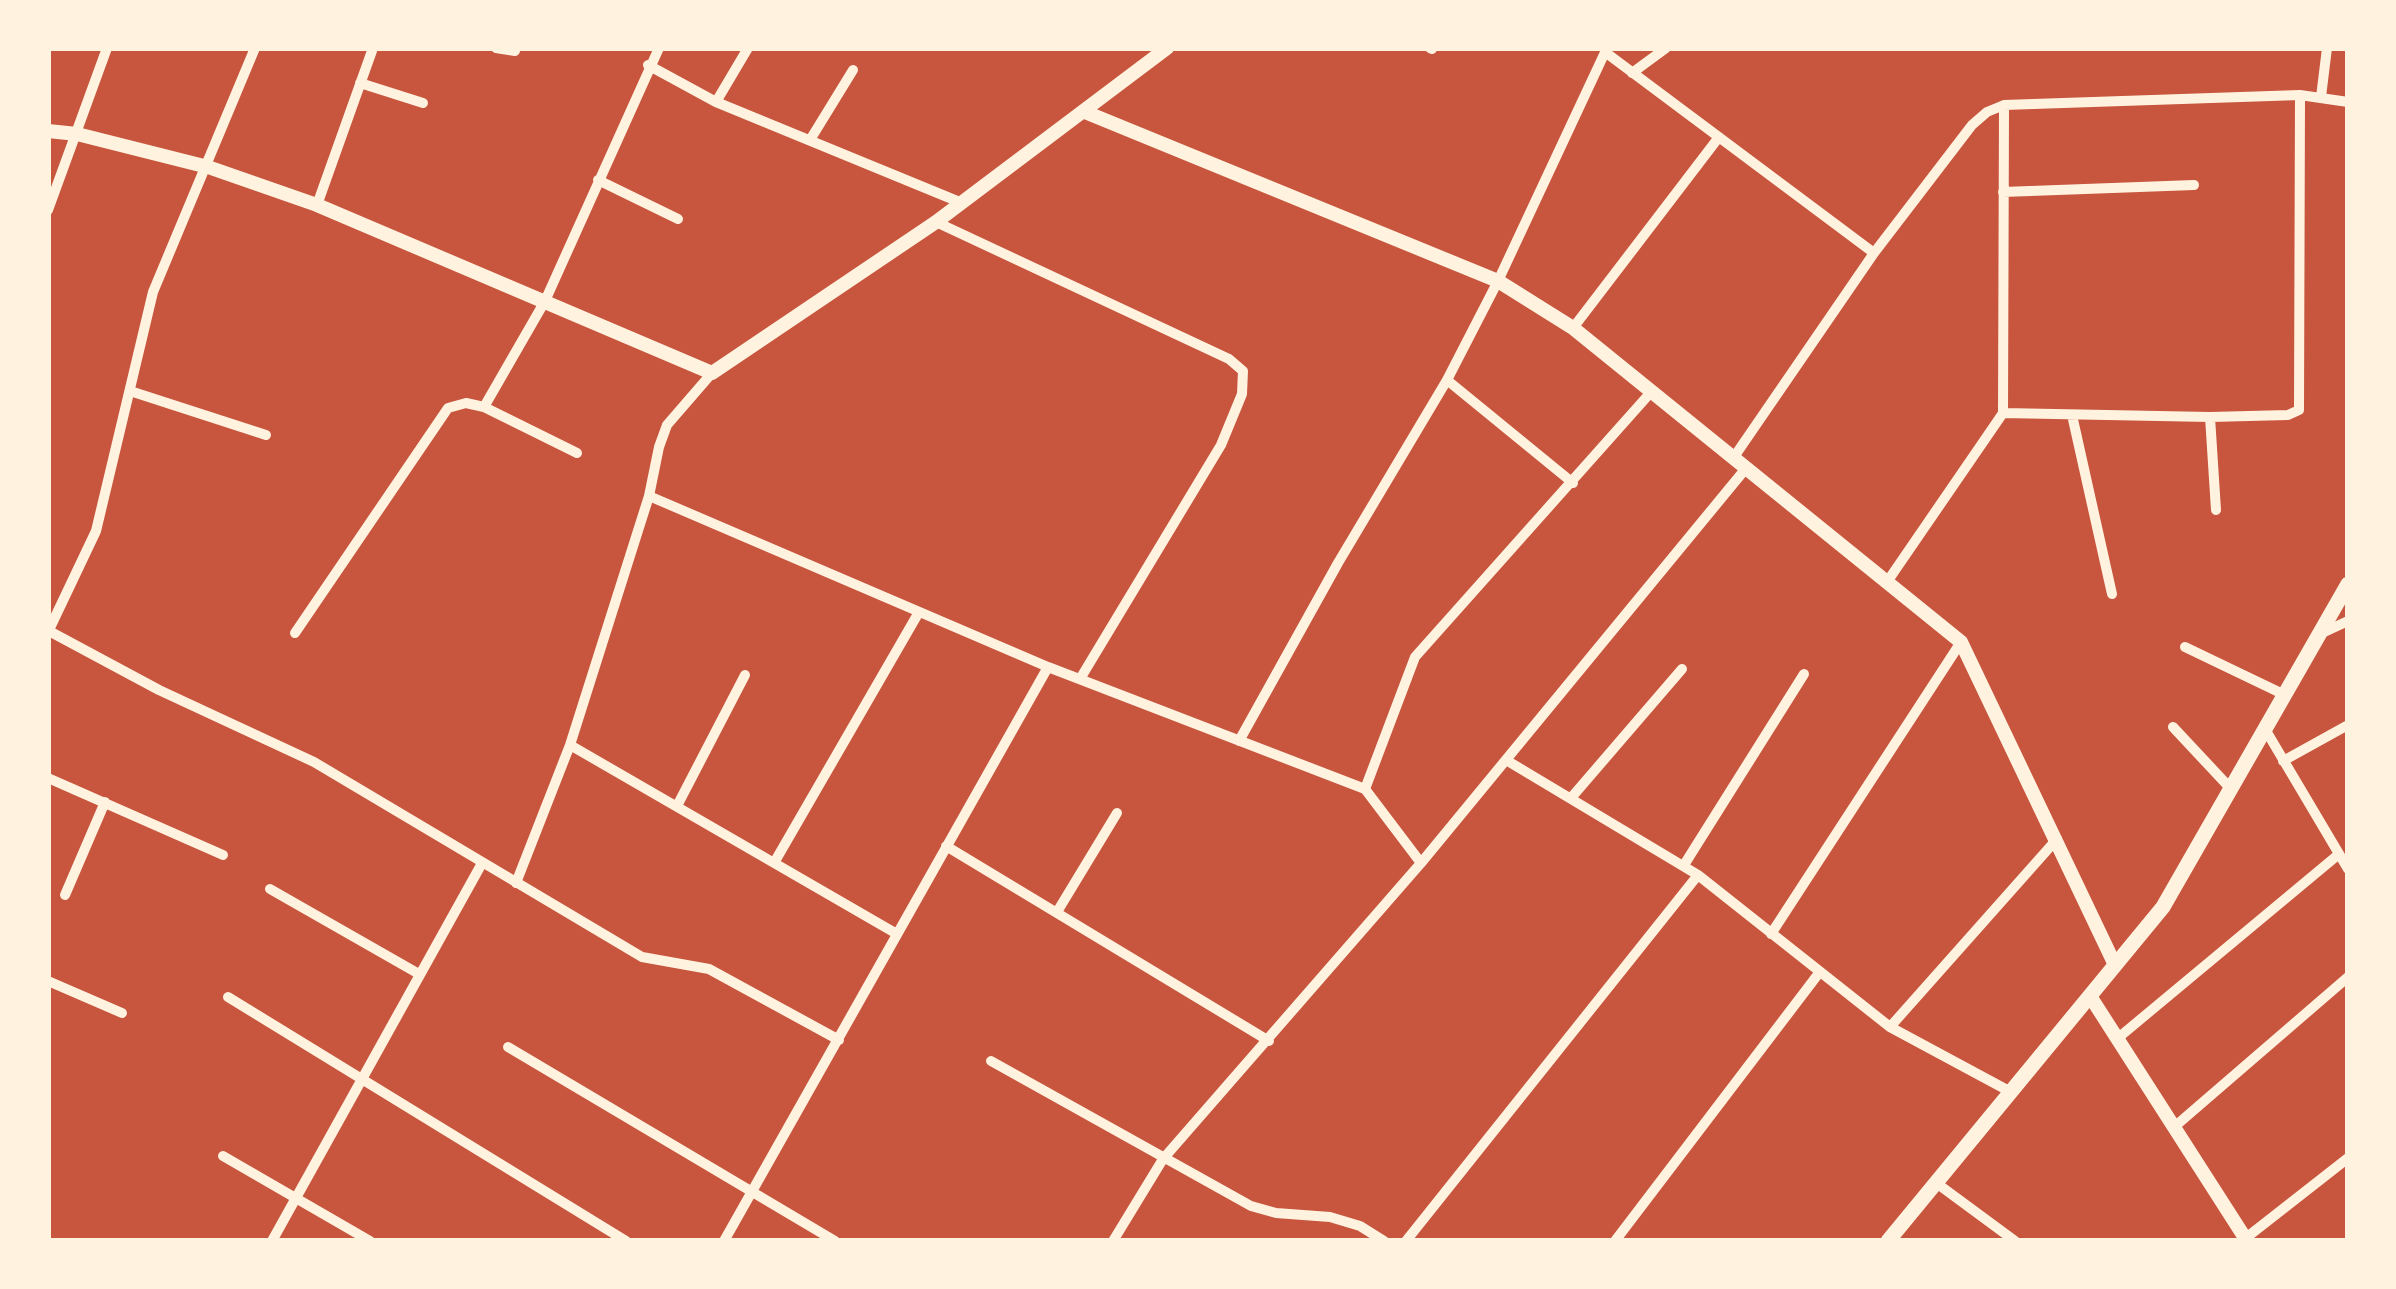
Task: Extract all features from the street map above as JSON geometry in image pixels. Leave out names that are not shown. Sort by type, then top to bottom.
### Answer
[{"type":"main road","points":[[1888,1241],[2163,907],[2348,584]]},
{"type":"street","points":[[48,210],[107,48]]},
{"type":"street","points":[[255,48],[153,292],[96,531],[48,632],[314,762],[642,957],[709,969],[839,1040]]},
{"type":"street","points":[[317,205],[373,48]]},
{"type":"street","points":[[496,48],[515,51]]},
{"type":"street","points":[[484,407],[545,301],[658,48]]},
{"type":"street","points":[[716,102],[748,48]]},
{"type":"street","points":[[516,883],[570,745],[668,425],[712,373],[936,222],[1167,48]]},
{"type":"street","points":[[1632,73],[1666,48]]},
{"type":"street","points":[[2321,98],[2327,48]]},
{"type":"street","points":[[1240,741],[1338,563],[1448,380],[1606,50],[1874,253]]},
{"type":"street","points":[[648,64],[716,102],[962,203]]},
{"type":"street","points":[[810,140],[853,70]]},
{"type":"street","points":[[360,83],[423,103]]},
{"type":"street","points":[[2003,412],[2210,417],[2288,416],[2299,410],[2300,95]]},
{"type":"street","points":[[1113,1241],[1163,1159],[1421,863],[1741,462],[1874,253],[1972,125],[2004,105],[2300,95],[2348,102]]},
{"type":"street","points":[[1887,582],[2003,412],[2004,105]]},
{"type":"street","points":[[1085,112],[1498,280],[1573,328],[1961,642],[2115,965]]},
{"type":"street","points":[[48,131],[208,167],[317,205],[712,373]]},
{"type":"street","points":[[1573,328],[1719,137]]},
{"type":"street","points":[[598,180],[678,219]]},
{"type":"street","points":[[2003,192],[2194,185]]},
{"type":"street","points":[[936,222],[1229,358],[1244,371],[1242,394],[1221,445],[1080,680]]},
{"type":"street","points":[[1448,380],[1573,483]]},
{"type":"street","points":[[130,391],[266,435]]},
{"type":"street","points":[[1365,789],[1415,657],[1652,391]]},
{"type":"street","points":[[295,633],[448,408],[466,403],[484,407],[578,452]]},
{"type":"street","points":[[2072,415],[2112,593]]},
{"type":"street","points":[[2210,417],[2216,509]]},
{"type":"street","points":[[649,496],[1048,667],[1365,789],[1421,863]]},
{"type":"street","points":[[774,863],[919,612]]},
{"type":"street","points":[[2319,634],[2348,621]]},
{"type":"street","points":[[1772,934],[1961,642]]},
{"type":"street","points":[[2185,647],[2284,695]]},
{"type":"street","points":[[724,1241],[1048,667]]},
{"type":"street","points":[[1571,798],[1682,669]]},
{"type":"street","points":[[1684,865],[1804,674]]},
{"type":"street","points":[[677,806],[745,675]]},
{"type":"street","points":[[2283,760],[2348,725]]},
{"type":"street","points":[[2173,727],[2231,789]]},
{"type":"street","points":[[2265,729],[2348,869]]},
{"type":"street","points":[[570,745],[897,934]]},
{"type":"street","points":[[1506,760],[1684,865],[1890,1027],[2009,1091]]},
{"type":"street","points":[[48,778],[223,855]]},
{"type":"street","points":[[65,895],[105,802]]},
{"type":"street","points":[[1057,912],[1117,813]]},
{"type":"street","points":[[1890,1027],[2057,839]]},
{"type":"street","points":[[946,846],[1269,1041]]},
{"type":"street","points":[[2118,1038],[2338,854]]},
{"type":"street","points":[[272,1241],[481,865]]},
{"type":"street","points":[[1406,1241],[1698,875]]},
{"type":"street","points":[[270,889],[419,974]]},
{"type":"street","points":[[1615,1241],[1819,973]]},
{"type":"street","points":[[2173,1129],[2348,977]]},
{"type":"street","points":[[48,981],[122,1012]]},
{"type":"street","points":[[2090,996],[2244,1240],[2348,1158]]},
{"type":"street","points":[[228,997],[626,1241]]},
{"type":"street","points":[[508,1047],[835,1241]]},
{"type":"street","points":[[991,1061],[1250,1206],[1330,1217],[1360,1226],[1384,1241]]},
{"type":"street","points":[[223,1156],[370,1241]]},
{"type":"street","points":[[1935,1182],[2015,1241]]}]
